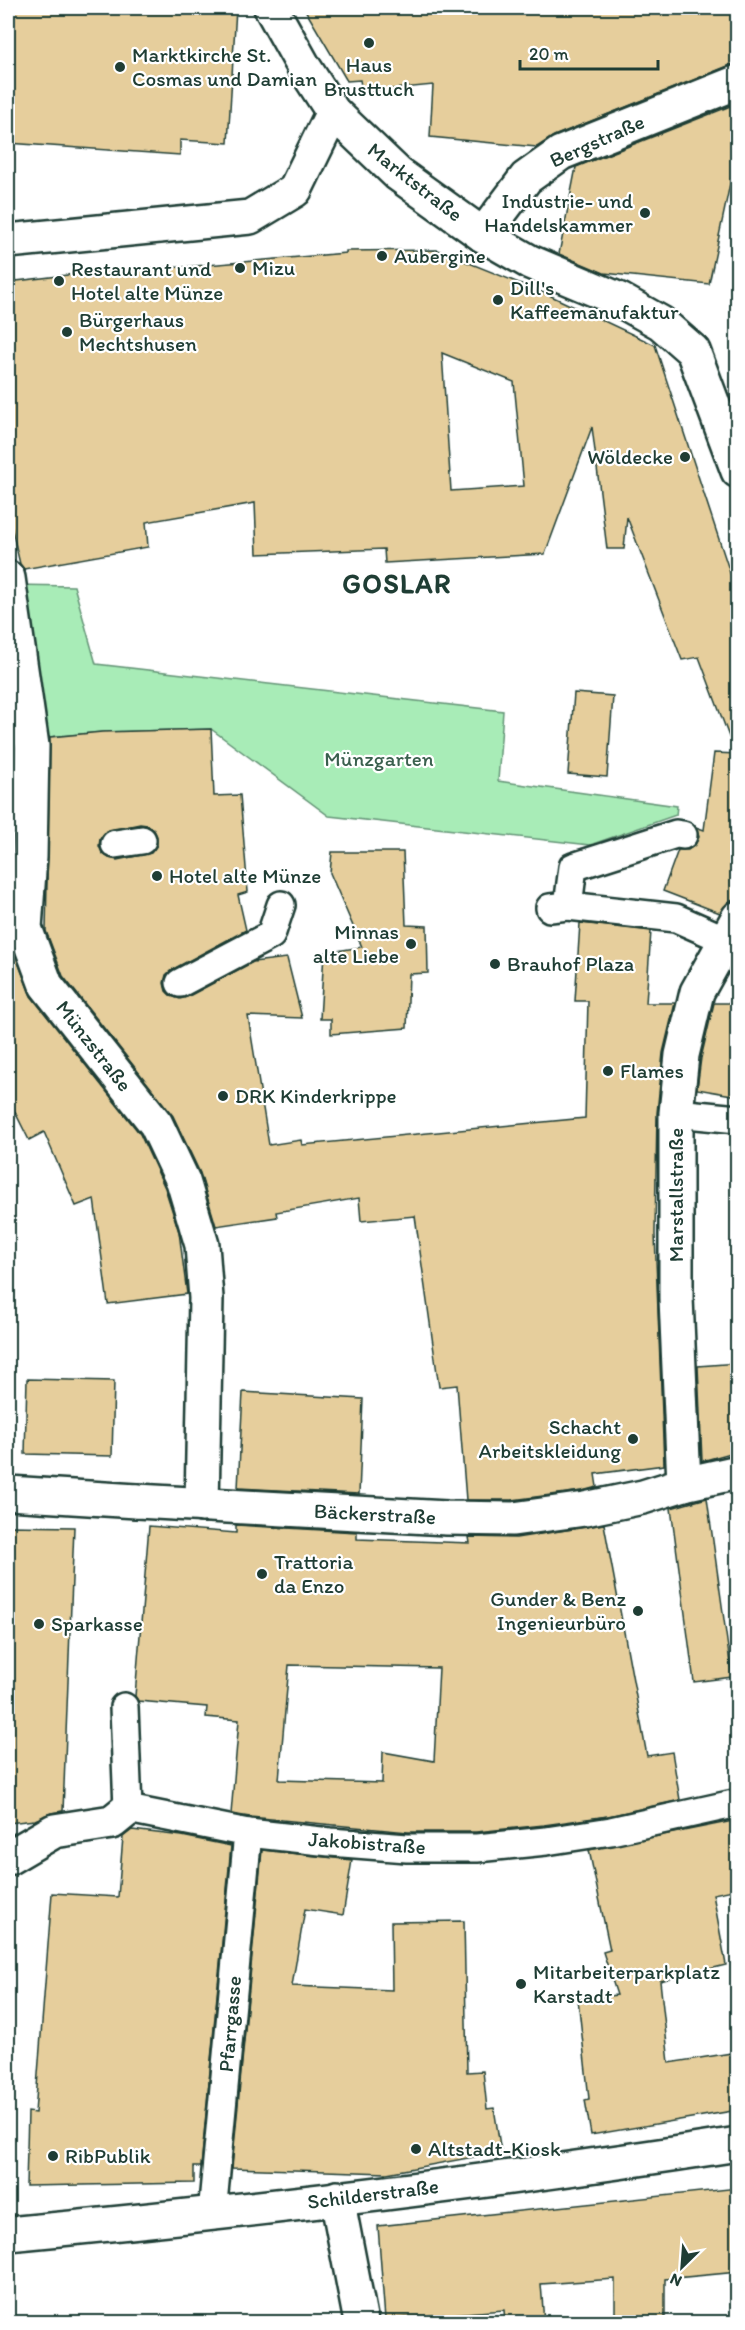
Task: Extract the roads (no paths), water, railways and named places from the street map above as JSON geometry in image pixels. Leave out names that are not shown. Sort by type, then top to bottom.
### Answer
[{"type":"street","name":"Marktstraße","points":[[272,8],[304,67],[333,112],[398,174],[483,235],[530,262],[620,300],[651,317],[693,351],[738,471]]},
{"type":"street","name":"Bergstraße","points":[[483,235],[526,178],[561,153],[738,82]]},
{"type":"street","points":[[8,241],[250,217],[294,190],[333,112]]},
{"type":"street","name":"Münzstraße","points":[[9,593],[32,746],[39,855],[26,928],[46,985],[99,1038],[156,1124],[183,1181],[202,1245],[206,1298],[202,1505]]},
{"type":"street","name":"Marstallstraße","points":[[684,1484],[676,1298],[676,1113],[682,1055],[697,992],[732,929]]},
{"type":"street","name":"Bäckerstraße","points":[[8,1493],[447,1518],[513,1519],[585,1509],[643,1497],[684,1484],[738,1472]]},
{"type":"street","points":[[8,1858],[54,1831],[112,1822],[128,1809]]},
{"type":"street","name":"Schilderstraße","points":[[8,2234],[212,2214],[551,2172],[738,2144]]},
{"type":"street","points":[[336,2198],[361,2322]]},
{"type":"lane","points":[[683,836],[676,834],[573,867],[559,907],[676,918],[732,929]]},
{"type":"lane","points":[[115,844],[142,840]]},
{"type":"lane","points":[[180,983],[271,935],[281,905]]},
{"type":"lane","points":[[676,1113],[738,1119]]},
{"type":"lane","points":[[124,1707],[128,1809]]},
{"type":"lane","name":"Jakobistraße","points":[[128,1809],[248,1833],[407,1848],[477,1848],[611,1831],[738,1803]]},
{"type":"lane","name":"Pfarrgasse","points":[[212,2214],[248,1833]]},
{"type":"place","name":"Haus Brusttuch","points":[[369,43]]},
{"type":"place","name":"Marktkirche St. Cosmas und Damian","points":[[120,67]]},
{"type":"place","name":"Industrie- und Handelskammer","points":[[645,213]]},
{"type":"place","name":"Aubergine","points":[[382,256]]},
{"type":"place","name":"Mizu","points":[[240,268]]},
{"type":"place","name":"Restaurant und Hotel alte Münze","points":[[59,281]]},
{"type":"place","name":"Dill's Kaffeemanufaktur","points":[[498,300]]},
{"type":"place","name":"Bürgerhaus Mechtshusen","points":[[67,332]]},
{"type":"place","name":"Wöldecke","points":[[685,457]]},
{"type":"place","name":"Hotel alte Münze","points":[[157,876]]},
{"type":"place","name":"Minnas alte Liebe","points":[[411,944]]},
{"type":"place","name":"Brauhof Plaza","points":[[495,964]]},
{"type":"place","name":"Flames","points":[[608,1071]]},
{"type":"place","name":"DRK Kinderkrippe","points":[[223,1096]]},
{"type":"place","name":"Schacht Arbeitskleidung","points":[[633,1439]]},
{"type":"place","name":"Trattoria da Enzo","points":[[262,1574]]},
{"type":"place","name":"Gunder & Benz Ingenieurbüro","points":[[638,1611]]},
{"type":"place","name":"Sparkasse","points":[[39,1624]]},
{"type":"place","name":"Mitarbeiterparkplatz Karstadt","points":[[521,1984]]},
{"type":"place","name":"Altstadt-Kiosk","points":[[416,2149]]},
{"type":"place","name":"RibPublik","points":[[53,2156]]},
{"type":"district","name":"GOSLAR","points":[[397,584]]},
{"type":"park label","name":"Münzgarten","points":[[379,759]]}]
